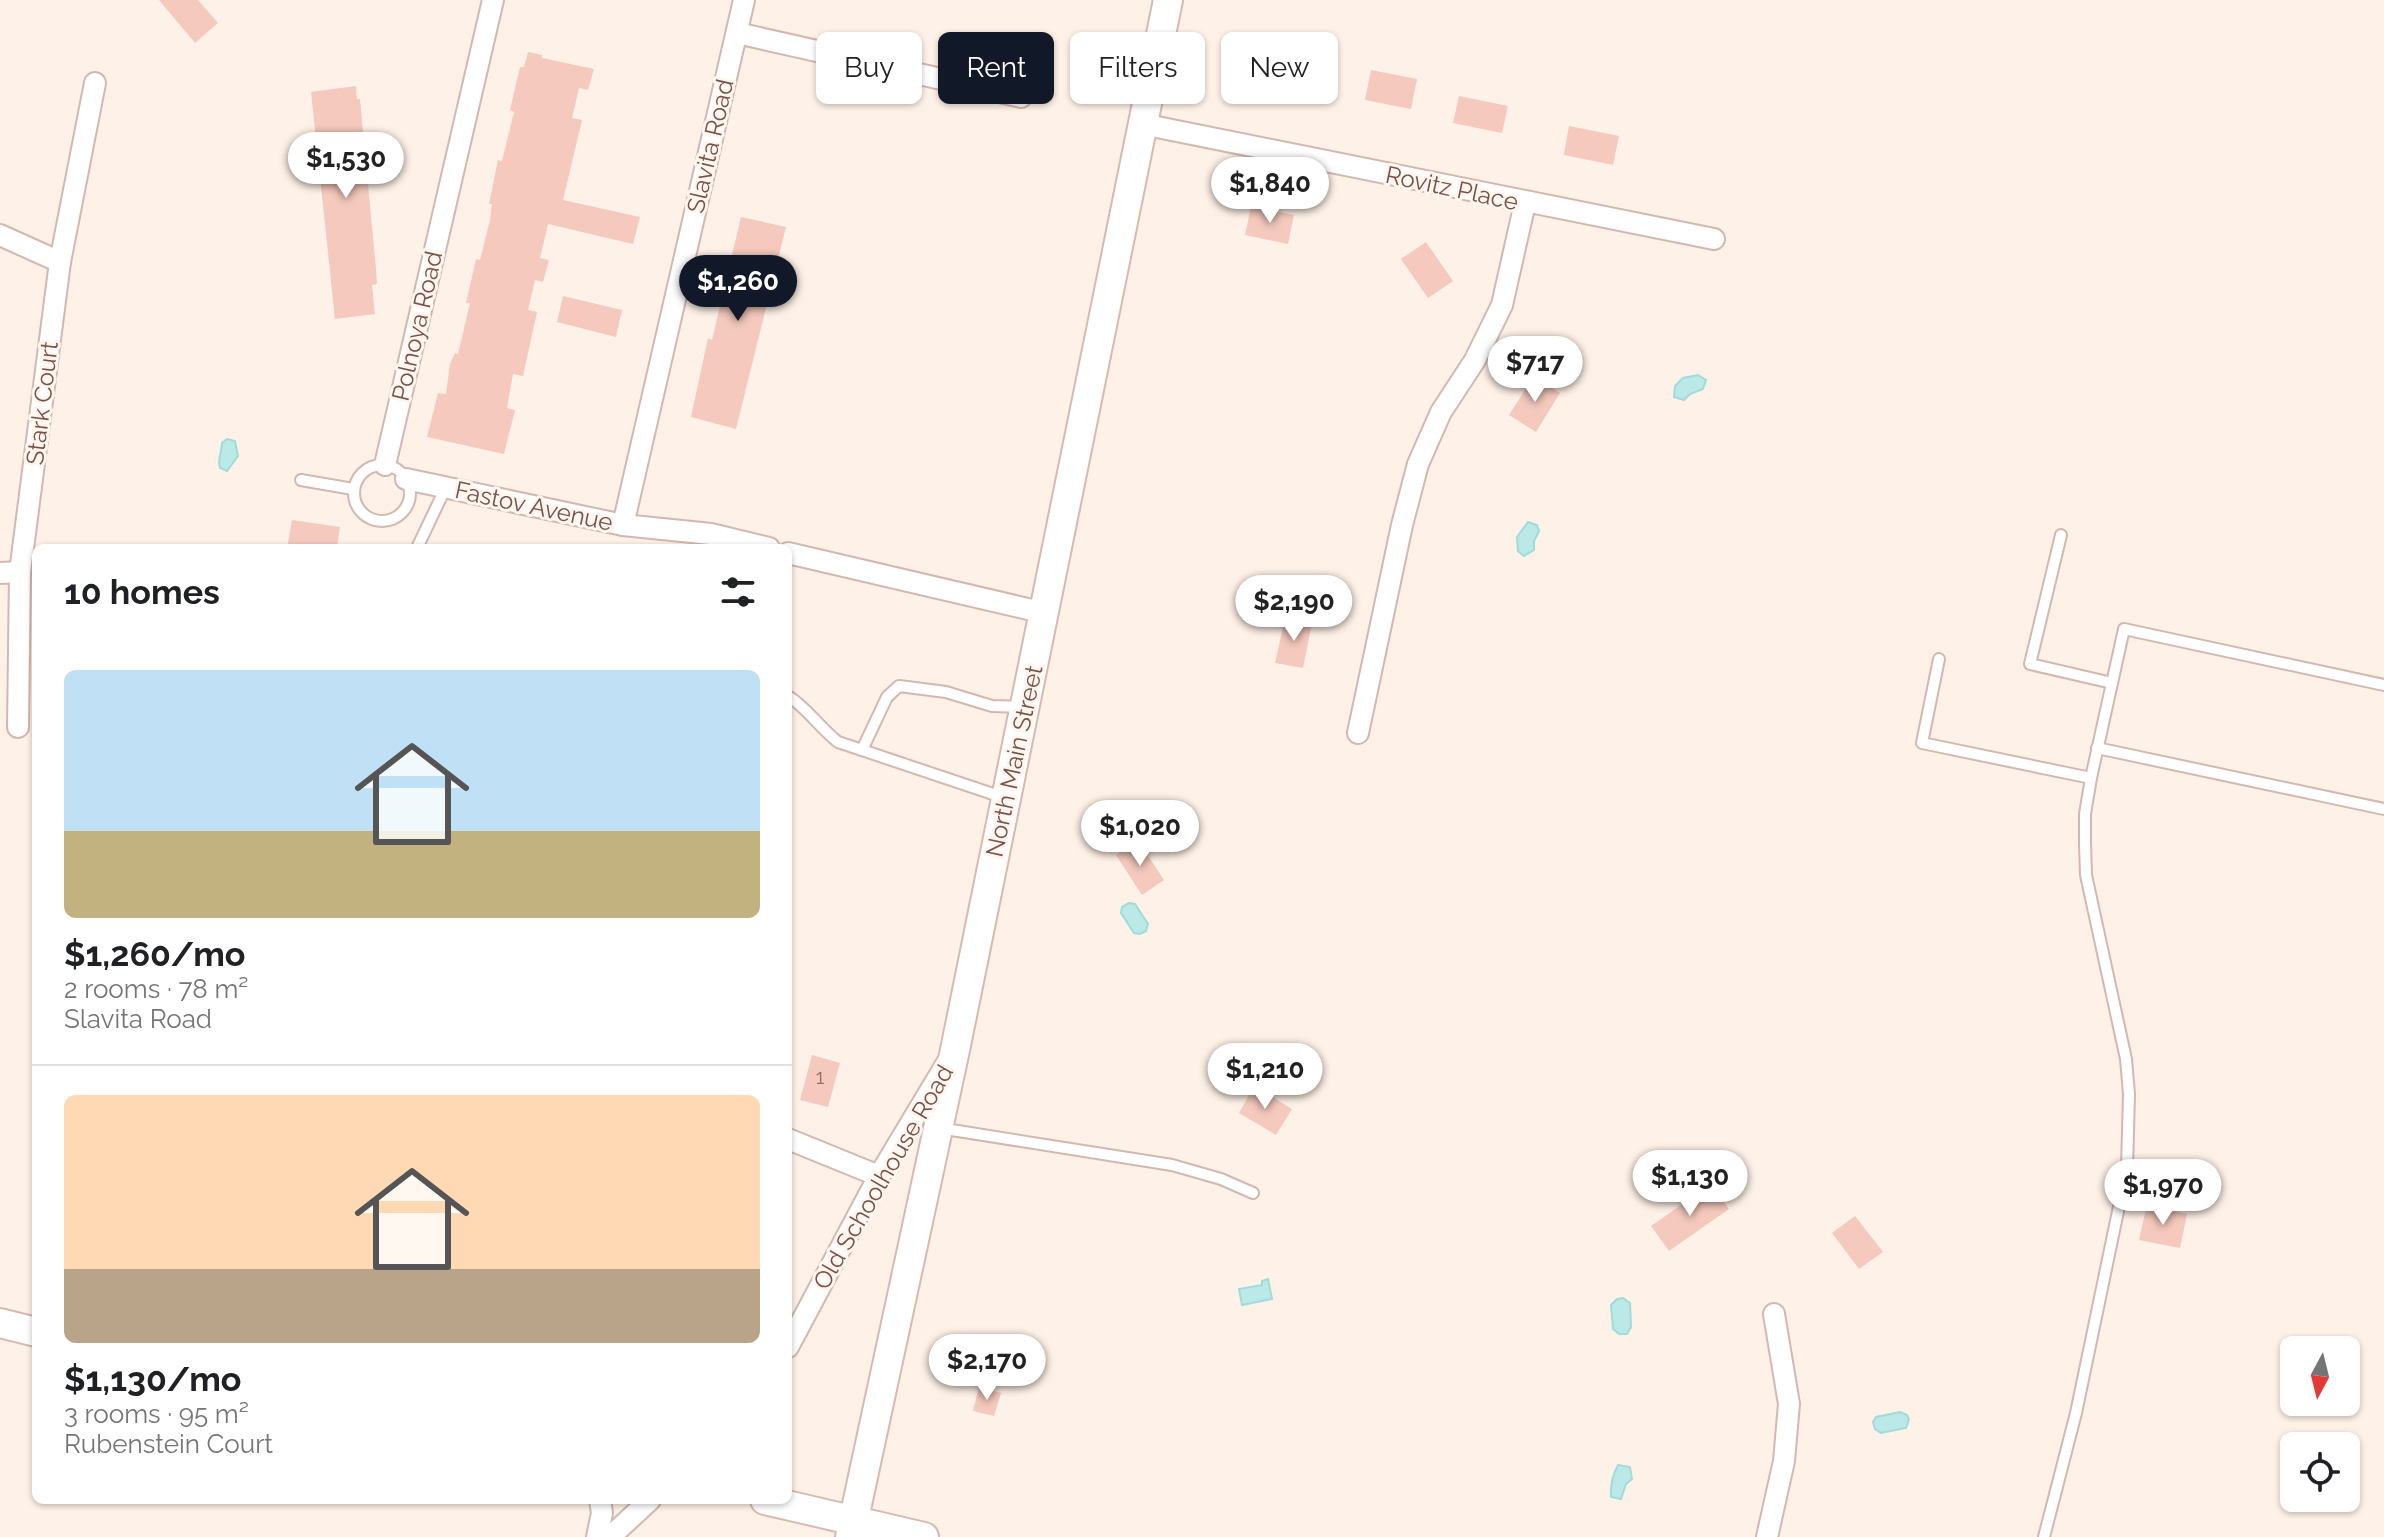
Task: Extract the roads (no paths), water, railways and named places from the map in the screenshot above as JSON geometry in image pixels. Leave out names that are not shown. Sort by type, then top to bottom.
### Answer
[{"type":"main road","name":"North Main Street","points":[[852,1529],[1007,799],[1168,0]]},
{"type":"main road","points":[[0,1323],[32,1331]]},
{"type":"main road","points":[[777,1504],[852,1529],[924,1537]]},
{"type":"street","name":"Polnoya Road","points":[[385,465],[493,0]]},
{"type":"street","name":"Slavita Road","points":[[623,525],[744,0]]},
{"type":"street","points":[[737,33],[938,78]]},
{"type":"street","name":"Stark Court","points":[[18,727],[10,572],[60,262],[95,83]]},
{"type":"street","name":"Rovitz Place","points":[[1142,124],[1714,239]]},
{"type":"street","points":[[1358,733],[1418,464],[1441,412],[1475,360],[1502,305],[1525,203]]},
{"type":"street","points":[[0,235],[60,262]]},
{"type":"street","name":"Fastov Avenue","points":[[406,479],[623,525],[711,534],[752,544]]},
{"type":"street","points":[[792,554],[1045,613]]},
{"type":"street","name":"Old Schoolhouse Road","points":[[792,1339],[879,1176],[955,1050]]},
{"type":"street","points":[[792,1141],[879,1176]]},
{"type":"street","points":[[1767,1537],[1784,1461],[1789,1404],[1774,1314]]},
{"type":"street","points":[[597,1537],[601,1504]]},
{"type":"street","points":[[610,1537],[646,1504]]},
{"type":"lane","points":[[385,465],[394,468],[406,479],[410,499],[400,515],[381,522],[363,515],[357,507],[353,489],[368,468],[385,465]]},
{"type":"lane","points":[[301,480],[353,489]]},
{"type":"lane","points":[[419,544],[446,487]]},
{"type":"lane","points":[[2061,535],[2030,664],[2112,683]]},
{"type":"lane","points":[[2044,1537],[2076,1413],[2127,1168],[2129,1106],[2126,1059],[2086,875],[2085,814],[2124,629],[2384,685]]},
{"type":"lane","points":[[1939,659],[1922,743],[2091,778]]},
{"type":"lane","points":[[862,750],[887,697],[899,686],[946,692],[992,706],[1025,707]]},
{"type":"lane","points":[[792,698],[838,742],[1007,799]]},
{"type":"lane","points":[[2097,748],[2384,809]]},
{"type":"lane","points":[[939,1128],[1172,1165],[1221,1179],[1253,1193]]},
{"type":"water","points":[[1698,375],[1706,380],[1703,389],[1684,400],[1674,397],[1675,386],[1683,378]]},
{"type":"water","points":[[227,439],[235,441],[238,456],[227,471],[220,468],[219,462],[222,443]]},
{"type":"water","points":[[1528,522],[1537,525],[1539,531],[1534,550],[1524,556],[1518,551],[1517,537]]},
{"type":"water","points":[[1135,904],[1148,924],[1146,931],[1140,934],[1134,933],[1121,913],[1122,907]]},
{"type":"water","points":[[1268,1279],[1272,1299],[1242,1305],[1239,1289],[1262,1285],[1262,1281]]},
{"type":"water","points":[[1623,1298],[1630,1303],[1631,1327],[1627,1334],[1619,1334],[1613,1329],[1611,1305]]},
{"type":"water","points":[[1900,1412],[1909,1419],[1906,1428],[1881,1433],[1875,1429],[1873,1422],[1876,1417]]},
{"type":"water","points":[[1618,1465],[1630,1467],[1632,1479],[1626,1484],[1621,1499],[1611,1497],[1612,1481]]}]
